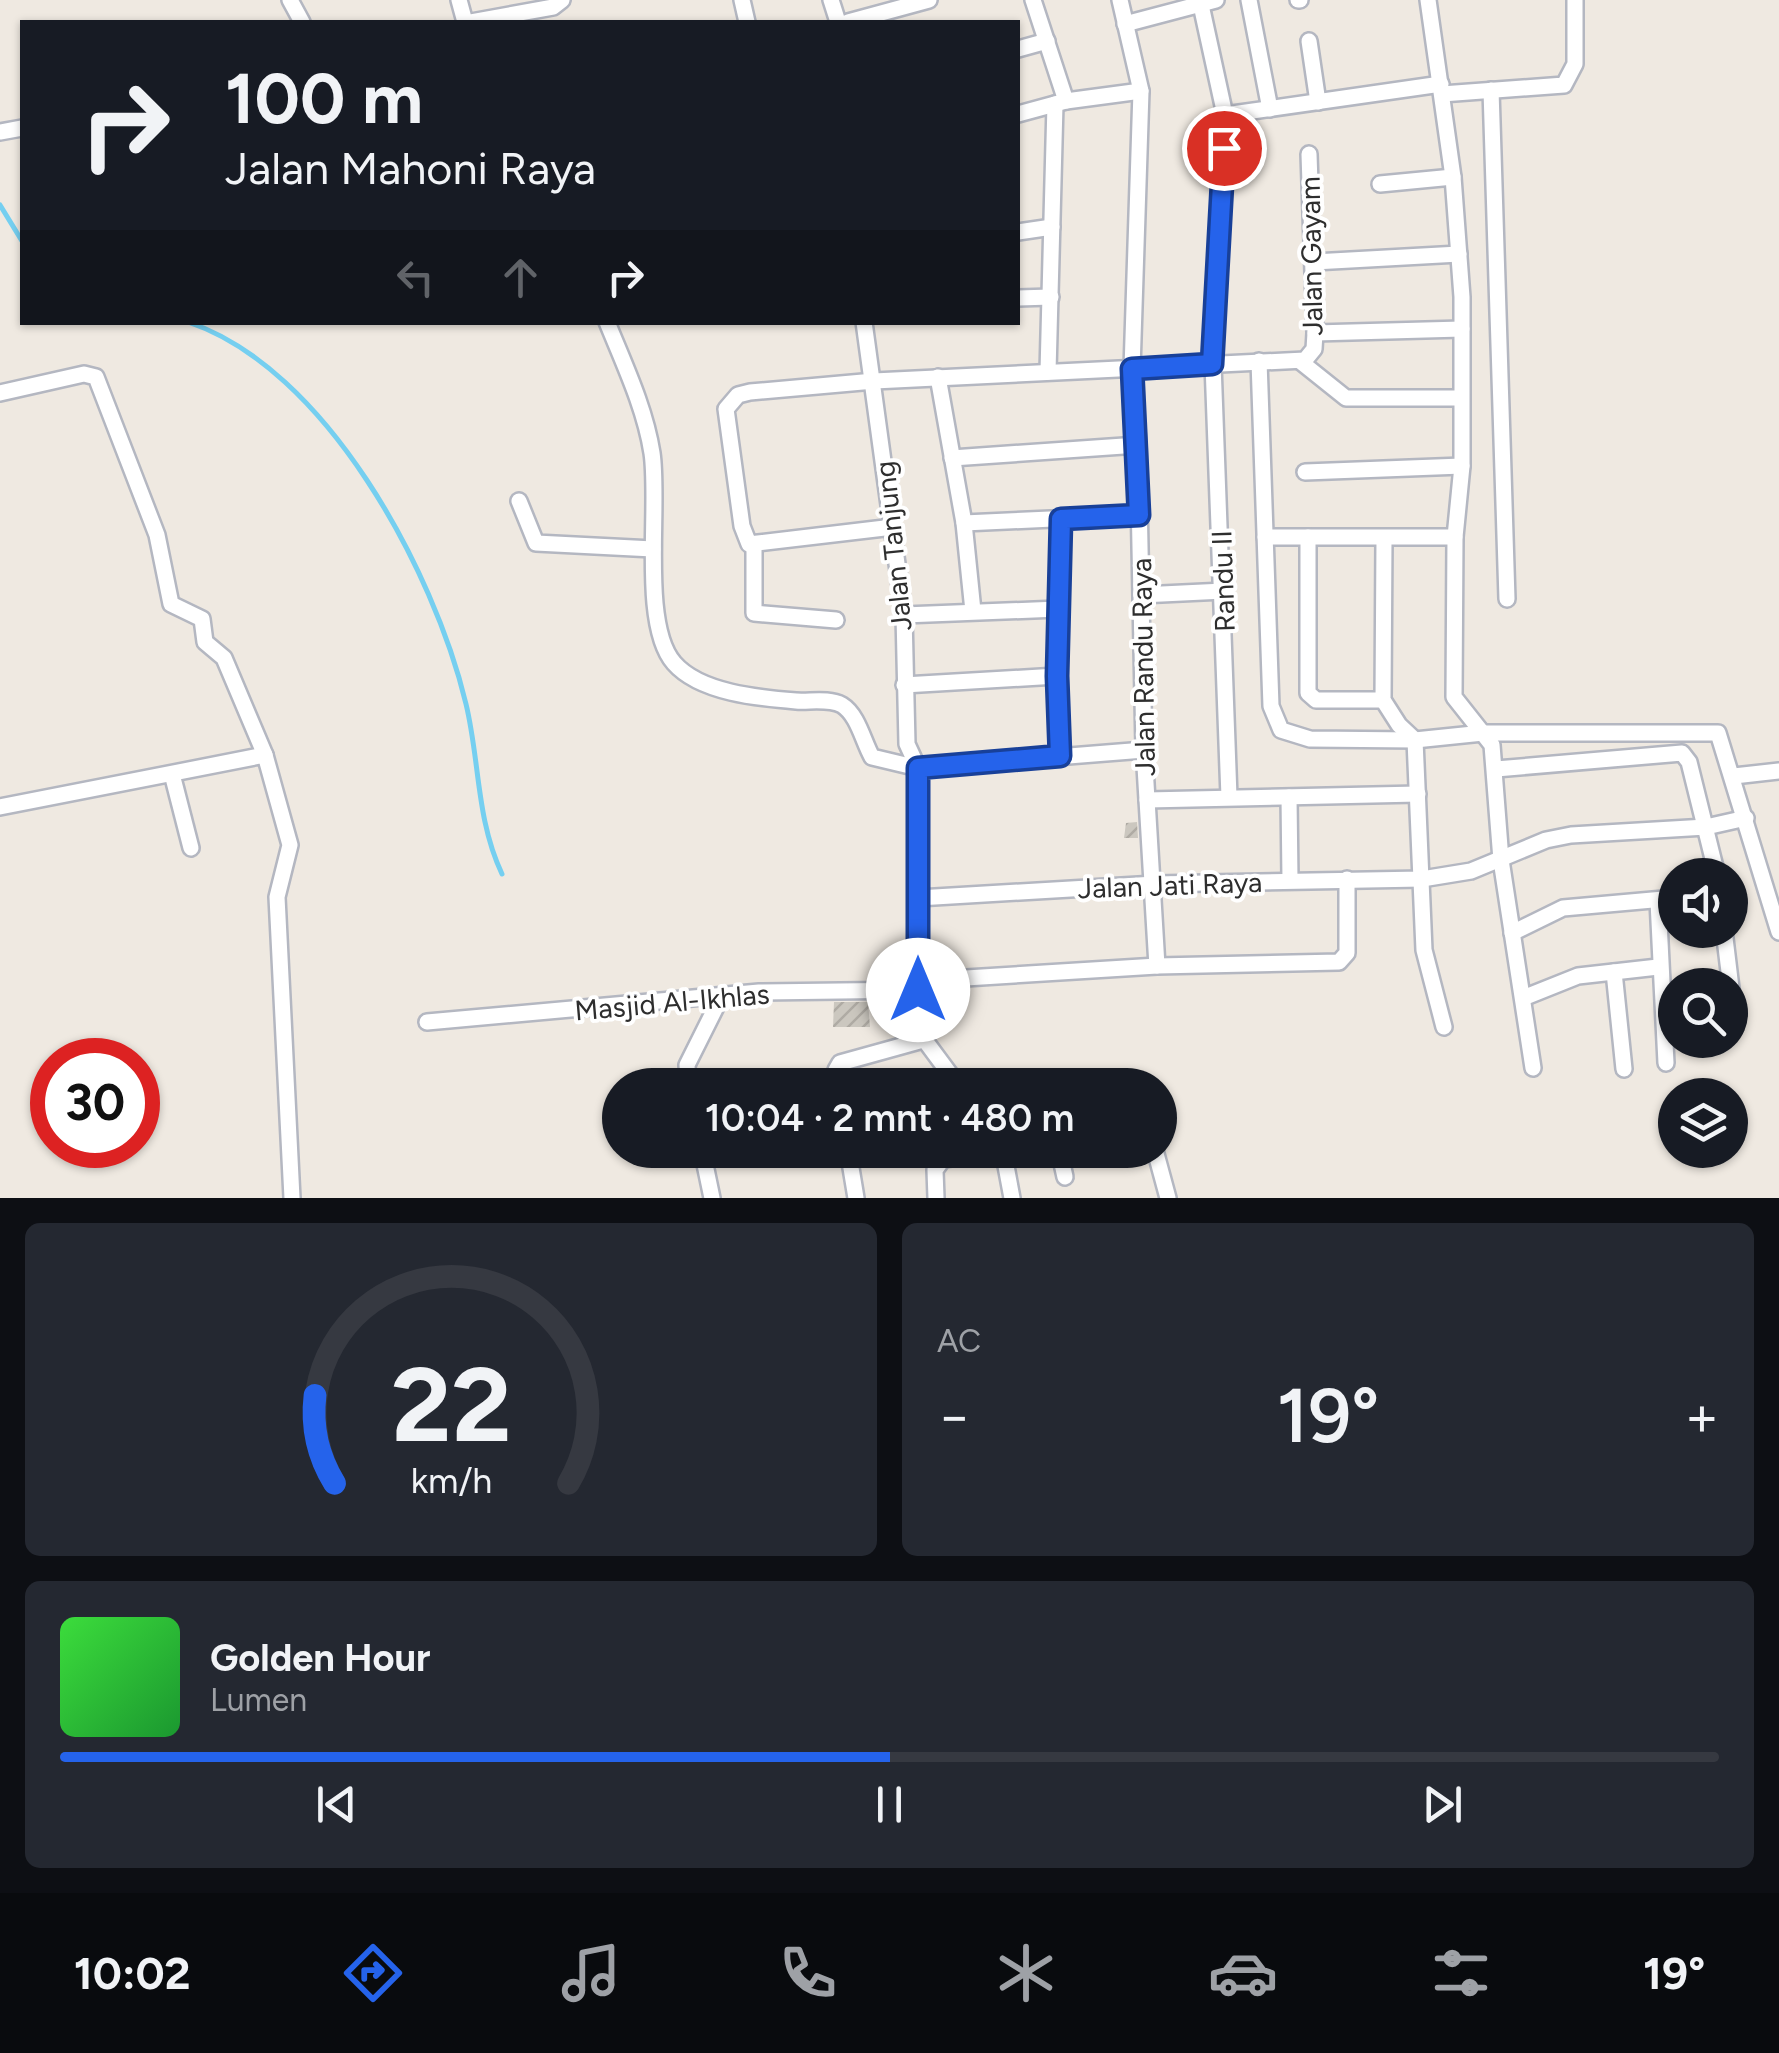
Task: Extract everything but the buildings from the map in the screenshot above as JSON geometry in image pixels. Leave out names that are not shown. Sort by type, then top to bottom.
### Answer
[{"type":"street","points":[[479,20],[553,7],[562,0]]},
{"type":"street","points":[[865,20],[899,16],[929,0]]},
{"type":"street","points":[[1033,0],[1047,41],[1060,102],[1048,372]]},
{"type":"street","name":"Jalan Randu Raya","points":[[1120,0],[1141,91],[1132,369],[1138,445],[1144,750],[1158,966]]},
{"type":"street","points":[[1249,0],[1270,109]]},
{"type":"street","points":[[1428,0],[1453,177],[1462,329],[1454,696],[1492,745],[1500,860],[1533,1068]]},
{"type":"street","points":[[1225,115],[1442,89],[1564,86],[1575,64],[1575,0]]},
{"type":"street","points":[[1125,24],[1208,2]]},
{"type":"street","name":"Randu II","points":[[1208,2],[1225,115],[1212,364],[1230,797]]},
{"type":"street","points":[[1020,48],[1047,41]]},
{"type":"street","points":[[1309,41],[1318,102]]},
{"type":"street","points":[[1491,90],[1507,599]]},
{"type":"street","points":[[1020,113],[1060,102],[1141,91]]},
{"type":"street","name":"Jalan Gayam","points":[[754,546],[744,540],[726,409],[731,400],[750,392],[938,377],[1301,362],[1310,356],[1314,333],[1314,262],[1309,154]]},
{"type":"street","points":[[1380,184],[1453,177]]},
{"type":"street","points":[[1020,232],[1052,227]]},
{"type":"street","points":[[1314,262],[1459,254]]},
{"type":"street","points":[[1020,298],[1051,297]]},
{"type":"street","points":[[608,325],[632,383],[652,452],[653,549],[660,634],[675,665],[714,686],[760,697],[835,702],[855,720],[872,757],[918,768],[1144,750]]},
{"type":"street","name":"Jalan Tanjung","points":[[865,325],[904,615],[907,744],[918,768],[918,1031],[923,1040]]},
{"type":"street","points":[[1314,333],[1462,329]]},
{"type":"street","points":[[1259,361],[1270,706],[1281,730],[1310,738],[1415,740],[1484,733],[1703,729],[1722,736],[1779,932]]},
{"type":"street","points":[[1301,362],[1346,398],[1461,398]]},
{"type":"street","points":[[0,393],[84,374],[96,377],[157,535],[172,604],[200,616],[206,642],[224,658],[266,755],[290,845],[277,897],[292,1198]]},
{"type":"street","points":[[938,377],[964,523],[973,611]]},
{"type":"street","points":[[952,458],[1138,445]]},
{"type":"street","points":[[1305,472],[1462,466]]},
{"type":"street","points":[[519,501],[536,543],[653,549]]},
{"type":"street","points":[[964,523],[1139,515]]},
{"type":"street","points":[[1060,756],[1057,676],[1061,519]]},
{"type":"street","points":[[836,620],[754,613],[754,546],[893,527]]},
{"type":"street","points":[[1264,537],[1455,538]]},
{"type":"street","points":[[1308,537],[1308,692],[1316,700],[1383,700]]},
{"type":"street","points":[[1384,538],[1383,700],[1398,726],[1415,740],[1424,950],[1444,1028]]},
{"type":"street","points":[[1141,595],[1224,591]]},
{"type":"street","points":[[904,615],[1058,609]]},
{"type":"street","points":[[904,685],[1057,676]]},
{"type":"street","points":[[1496,769],[1682,753],[1689,762],[1713,858]]},
{"type":"street","points":[[0,807],[266,755]]},
{"type":"street","points":[[1734,776],[1779,771]]},
{"type":"street","points":[[172,774],[191,848]]},
{"type":"street","points":[[1147,800],[1418,794]]},
{"type":"street","points":[[1289,797],[1290,880]]},
{"type":"street","name":"Jalan Jati Raya","points":[[918,898],[1155,884],[1422,879],[1471,871],[1571,835],[1706,827],[1746,818]]},
{"type":"street","name":"Masjid Al-Ikhlas","points":[[427,1022],[607,1009],[722,995],[918,986],[1158,966],[1339,962],[1348,953],[1348,879]]},
{"type":"street","points":[[1512,932],[1563,908],[1658,900]]},
{"type":"street","points":[[1660,948],[1658,967],[1666,1064]]},
{"type":"street","points":[[1523,998],[1578,976],[1658,967]]},
{"type":"street","points":[[1614,972],[1624,1069]]},
{"type":"street","points":[[687,1068],[722,995]]},
{"type":"street","points":[[837,1068],[840,1062],[923,1040],[945,1068]]},
{"type":"street","points":[[706,1168],[712,1198]]},
{"type":"street","points":[[851,1168],[856,1198]]},
{"type":"street","points":[[936,1168],[936,1198]]},
{"type":"street","points":[[1010,1168],[1012,1198]]},
{"type":"street","points":[[1063,1168],[1065,1177]]},
{"type":"street","points":[[1160,1168],[1168,1198]]},
{"type":"waterway","points":[[0,205],[20,238]]},
{"type":"waterway","points":[[194,325],[238,346],[285,382],[328,428],[367,480],[400,536],[451,651],[471,726],[487,832],[502,874]]},
{"type":"route","points":[[918,990],[918,768],[1060,756],[1057,676],[1061,519],[1139,515],[1132,369],[1212,364],[1224,148]]}]
